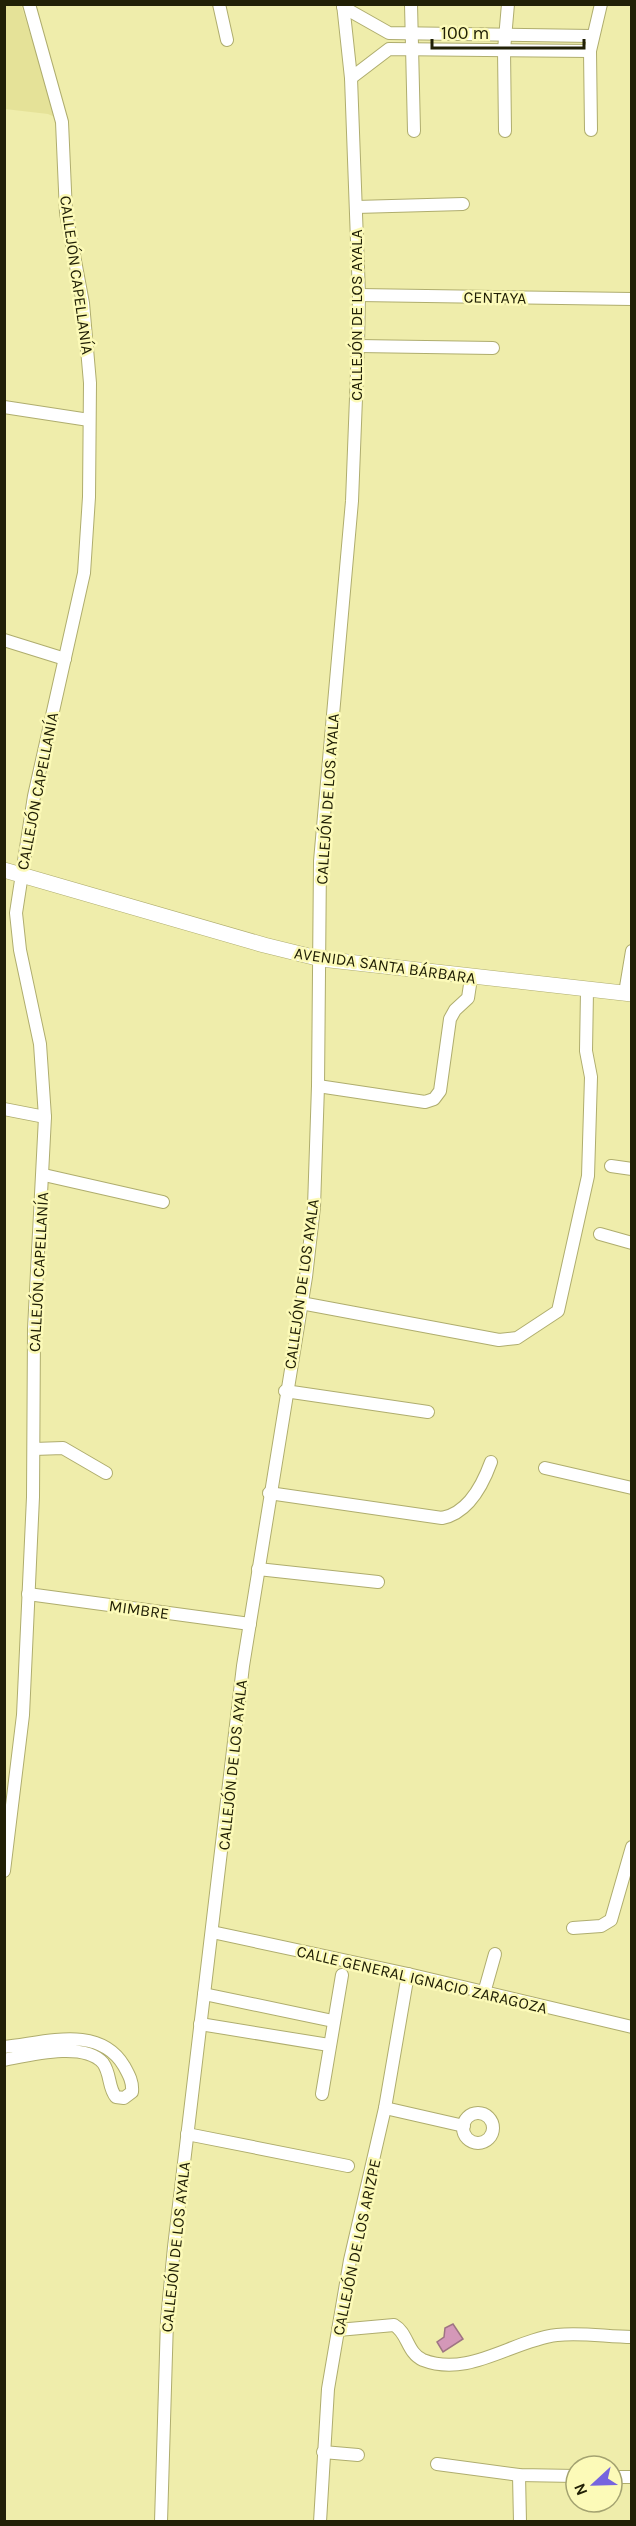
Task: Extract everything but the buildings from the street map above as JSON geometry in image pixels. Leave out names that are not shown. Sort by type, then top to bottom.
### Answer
[{"type":"street","name":"CALLEJÓN CAPELLANÍA","points":[[4,1871],[23,1715],[34,1449],[34,1329],[44,1175],[45,1117],[40,1044],[16,930],[21,874],[43,754],[84,573],[89,420],[87,334],[66,213],[62,122],[29,4]]},
{"type":"street","points":[[219,4],[227,40]]},
{"type":"street","points":[[411,4],[414,131]]},
{"type":"street","points":[[505,131],[504,50],[508,4]]},
{"type":"street","points":[[591,130],[590,51],[601,4]]},
{"type":"street","points":[[348,7],[388,33],[592,36]]},
{"type":"street","name":"CALLEJÓN DE LOS AYALA","points":[[161,2522],[167,2320],[187,2134],[250,1624],[314,1207],[322,830],[352,501],[358,346],[359,295],[348,7]]},
{"type":"street","points":[[388,33],[389,49]]},
{"type":"street","points":[[351,78],[389,49],[590,51]]},
{"type":"street","points":[[356,207],[463,204]]},
{"type":"street","name":"CENTAYA","points":[[359,295],[632,300]]},
{"type":"street","points":[[358,346],[493,348]]},
{"type":"street","points":[[4,407],[89,420]]},
{"type":"street","points":[[4,640],[65,659]]},
{"type":"street","name":"AVENIDA SANTA BÁRBARA","points":[[4,870],[264,945],[321,959],[471,978],[628,994]]},
{"type":"street","points":[[628,994],[632,951]]},
{"type":"street","points":[[318,1086],[425,1102],[434,1099],[440,1091],[450,1019],[455,1010],[468,998],[471,978]]},
{"type":"street","points":[[301,1303],[499,1340],[517,1338],[558,1311],[588,1176],[591,1077],[586,1051],[587,991]]},
{"type":"street","points":[[4,1109],[45,1117]]},
{"type":"street","points":[[611,1166],[632,1168]]},
{"type":"street","points":[[44,1175],[163,1202]]},
{"type":"street","points":[[600,1234],[632,1243]]},
{"type":"street","points":[[285,1391],[428,1412]]},
{"type":"street","points":[[34,1449],[63,1448],[106,1473]]},
{"type":"street","points":[[269,1493],[442,1518],[452,1515],[474,1496],[485,1480],[491,1462]]},
{"type":"street","points":[[545,1468],[632,1488]]},
{"type":"street","points":[[258,1569],[378,1582]]},
{"type":"street","name":"MIMBRE","points":[[28,1594],[250,1624]]},
{"type":"street","points":[[573,1928],[601,1926],[612,1920],[632,1847]]},
{"type":"street","name":"CALLE GENERAL IGNACIO ZARAGOZA","points":[[212,1932],[408,1974],[632,2027]]},
{"type":"street","points":[[484,1993],[495,1954]]},
{"type":"street","name":"CALLEJÓN DE LOS ARIZPE","points":[[320,2522],[328,2389],[350,2260],[385,2108],[408,1974]]},
{"type":"street","points":[[322,2094],[342,1975]]},
{"type":"street","points":[[204,1994],[333,2021]]},
{"type":"street","points":[[200,2024],[329,2046]]},
{"type":"street","points":[[4,2047],[25,2051],[88,2053],[99,2060],[107,2070],[112,2091],[116,2097],[124,2098],[132,2092],[133,2085],[121,2061],[101,2043],[82,2039],[25,2051],[4,2060]]},
{"type":"street","points":[[385,2108],[464,2126]]},
{"type":"street","points":[[187,2134],[348,2166]]},
{"type":"street","points":[[338,2330],[394,2325],[399,2328],[413,2352],[421,2359],[442,2365],[474,2360],[560,2334],[632,2337]]},
{"type":"street","points":[[323,2452],[358,2455]]},
{"type":"street","points":[[437,2464],[519,2475],[564,2476]]},
{"type":"street","points":[[519,2475],[520,2522]]},
{"type":"shaded area","points":[[5,5],[21,5],[57,118],[48,114],[5,109]]},
{"type":"shaded area","points":[[453,2324],[463,2339],[443,2352],[437,2342],[444,2337],[445,2328]]}]
